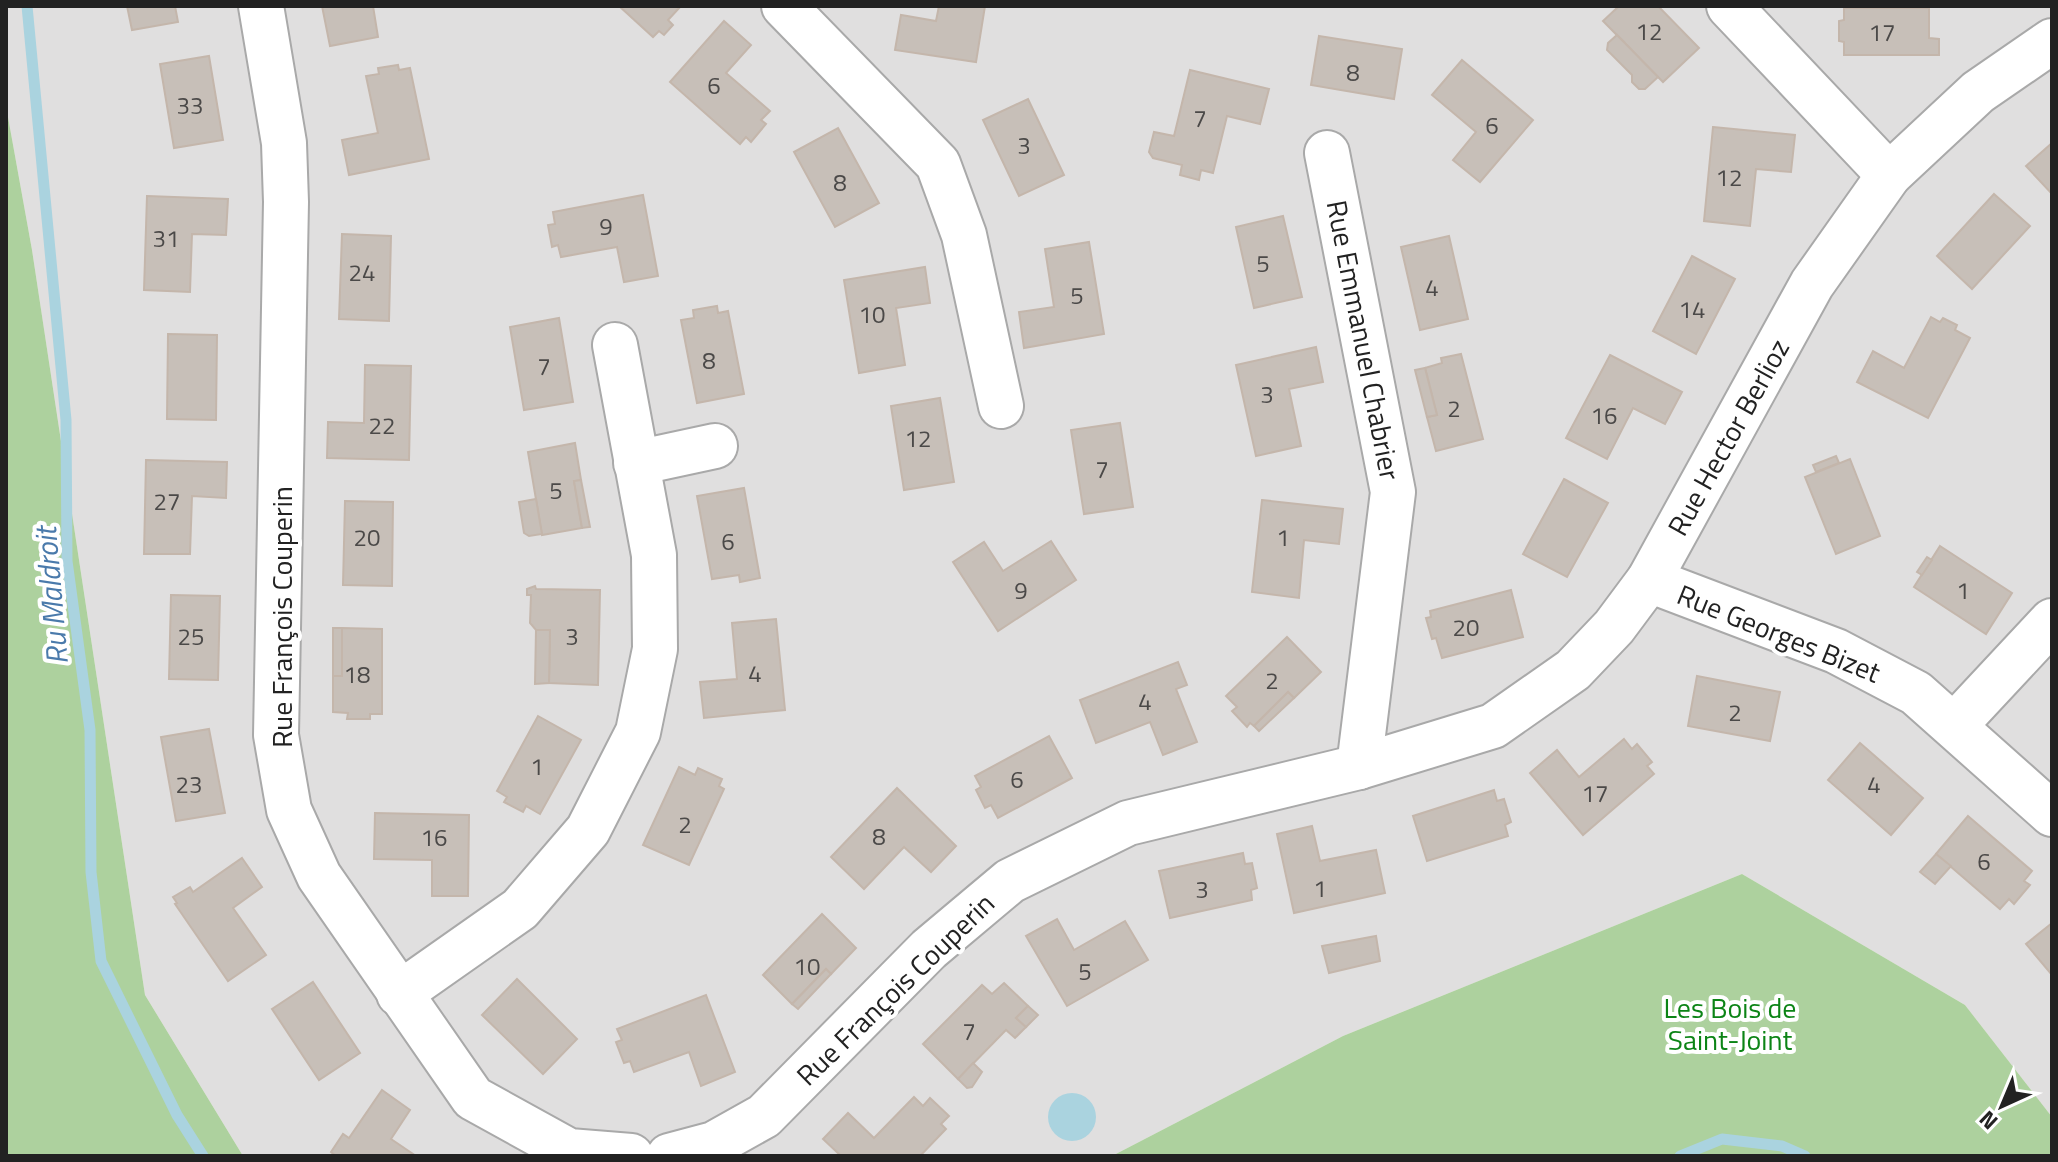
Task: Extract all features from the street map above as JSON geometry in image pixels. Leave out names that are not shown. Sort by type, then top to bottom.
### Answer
[{"type":"street","name":"Rue François Couperin","points":[[261,6],[284,143],[286,202],[276,735],[289,810],[319,876],[473,1098],[569,1151],[631,1156]]},
{"type":"street","points":[[784,6],[938,164],[964,235],[1001,406]]},
{"type":"street","points":[[1729,6],[1889,175]]},
{"type":"street","name":"Rue Hector Berlioz","points":[[1359,767],[1493,726],[1573,670],[1614,627],[1649,580],[1812,284],[1889,175],[1978,92],[2052,41]]},
{"type":"street","name":"Rue Emmanuel Chabrier","points":[[1327,153],[1393,492],[1359,767]]},
{"type":"street","points":[[399,994],[520,909],[588,830],[638,732],[655,649],[654,555],[615,345]]},
{"type":"street","points":[[636,463],[715,446]]},
{"type":"street","name":"Rue Georges Bizet","points":[[1649,580],[1836,651],[1916,693],[2052,814]]},
{"type":"street","points":[[1954,726],[2052,621]]},
{"type":"street","name":"Rue François Couperin","points":[[669,1156],[714,1144],[764,1116],[929,949],[1010,881],[1128,823],[1359,767]]},
{"type":"shaded area","points":[[6,6],[2052,6],[2052,1117],[1965,1005],[1742,874],[1343,1036],[1112,1156],[243,1156],[145,995],[32,250],[6,106]]},
{"type":"green space","points":[[6,106],[32,250],[145,995],[243,1156],[6,1156]]},
{"type":"green space","name":"Les Bois de Saint-Joint","points":[[1742,874],[1965,1005],[2052,1117],[2052,1156],[1112,1156],[1343,1036]]},
{"type":"water","points":[[1072,1093],[1089,1100],[1096,1117],[1089,1134],[1072,1141],[1055,1134],[1048,1117],[1055,1100]]},
{"type":"building","points":[[127,6],[175,6],[178,22],[132,30]]},
{"type":"building","points":[[322,6],[373,6],[378,37],[330,46]]},
{"type":"building","points":[[619,6],[681,6],[668,20],[673,25],[664,35],[659,31],[653,37]]},
{"type":"building","points":[[939,6],[985,6],[976,62],[895,50],[901,15],[936,21]]},
{"type":"building","points":[[1619,6],[1658,6],[1699,48],[1663,82],[1603,21]]},
{"type":"building","points":[[1844,8],[1929,8],[1929,38],[1939,39],[1939,55],[1844,55],[1844,42],[1839,41],[1839,21],[1844,20]]},
{"type":"building","points":[[724,21],[751,45],[726,73],[770,111],[761,120],[766,124],[751,142],[746,137],[740,144],[670,82]]},
{"type":"building","points":[[1617,35],[1658,77],[1645,89],[1639,89],[1632,82],[1632,75],[1607,50],[1608,43]]},
{"type":"building","points":[[1319,36],[1402,49],[1394,99],[1311,85]]},
{"type":"building","points":[[209,56],[223,140],[174,148],[160,64]]},
{"type":"building","points":[[1462,60],[1533,120],[1480,182],[1453,160],[1476,132],[1432,95]]},
{"type":"building","points":[[398,65],[399,70],[410,68],[429,159],[349,175],[342,140],[378,133],[366,76],[379,74],[378,68]]},
{"type":"building","points":[[1190,70],[1269,89],[1260,124],[1227,116],[1213,173],[1201,170],[1199,180],[1180,175],[1182,165],[1153,158],[1149,152],[1154,132],[1174,136]]},
{"type":"building","points":[[1028,99],[1064,175],[1019,196],[983,120]]},
{"type":"building","points":[[1713,127],[1795,135],[1791,172],[1756,169],[1750,226],[1704,221]]},
{"type":"building","points":[[838,128],[879,203],[835,227],[794,152]]},
{"type":"building","points":[[2052,143],[2052,194],[2026,166]]},
{"type":"building","points":[[1994,194],[2030,226],[1972,289],[1937,256]]},
{"type":"building","points":[[643,195],[658,276],[624,282],[617,247],[561,257],[558,245],[552,247],[548,225],[555,224],[553,212]]},
{"type":"building","points":[[147,196],[228,199],[226,235],[192,234],[190,292],[144,290]]},
{"type":"building","points":[[1283,216],[1302,297],[1254,308],[1236,227]]},
{"type":"building","points":[[342,234],[391,236],[389,321],[339,319]]},
{"type":"building","points":[[1449,236],[1468,319],[1420,330],[1401,247]]},
{"type":"building","points":[[1089,242],[1104,334],[1024,348],[1019,312],[1054,307],[1045,249]]},
{"type":"building","points":[[1692,256],[1735,279],[1696,354],[1653,331]]},
{"type":"building","points":[[925,267],[930,303],[896,308],[905,365],[859,373],[844,280]]},
{"type":"building","points":[[717,306],[718,313],[728,311],[744,394],[697,403],[681,320],[694,318],[693,310]]},
{"type":"building","points":[[1931,317],[1940,322],[1943,318],[1957,325],[1955,330],[1970,338],[1928,418],[1857,382],[1873,351],[1904,368]]},
{"type":"building","points":[[559,318],[573,402],[524,410],[510,327]]},
{"type":"building","points":[[168,334],[217,335],[216,420],[167,419]]},
{"type":"building","points":[[1316,347],[1323,382],[1289,389],[1301,446],[1256,456],[1236,365]]},
{"type":"building","points":[[1461,354],[1483,439],[1436,451],[1427,417],[1437,415],[1425,368],[1442,363],[1441,358]]},
{"type":"building","points":[[1610,355],[1682,392],[1665,424],[1633,408],[1607,459],[1566,438]]},
{"type":"building","points":[[365,365],[411,366],[409,460],[327,458],[328,422],[364,423]]},
{"type":"building","points":[[1425,368],[1437,415],[1427,417],[1415,370]]},
{"type":"building","points":[[940,398],[954,482],[904,490],[891,406]]},
{"type":"building","points":[[1120,423],[1133,507],[1084,514],[1071,430]]},
{"type":"building","points":[[575,443],[581,480],[574,481],[582,528],[542,535],[528,452]]},
{"type":"building","points":[[1836,456],[1839,463],[1816,472],[1813,465]]},
{"type":"building","points":[[1850,459],[1880,536],[1836,554],[1805,477]]},
{"type":"building","points":[[146,460],[227,462],[226,498],[192,496],[190,554],[144,554]]},
{"type":"building","points":[[1564,479],[1608,503],[1567,577],[1523,554]]},
{"type":"building","points":[[581,480],[590,527],[582,528],[574,481]]},
{"type":"building","points":[[744,488],[760,578],[740,582],[739,575],[712,579],[697,496]]},
{"type":"building","points":[[536,499],[542,534],[529,536],[524,533],[519,502]]},
{"type":"building","points":[[1262,500],[1343,509],[1339,544],[1304,540],[1299,598],[1252,592]]},
{"type":"building","points":[[345,501],[393,502],[392,586],[343,585]]},
{"type":"building","points":[[1051,541],[1076,580],[998,631],[953,562],[984,542],[1003,571]]},
{"type":"building","points":[[1940,546],[2012,593],[1986,634],[1914,587]]},
{"type":"building","points":[[1927,557],[1932,560],[1922,575],[1917,572]]},
{"type":"building","points":[[535,586],[536,589],[600,590],[598,685],[549,683],[550,630],[536,630],[530,623],[531,595],[527,595],[527,589]]},
{"type":"building","points":[[1511,590],[1523,637],[1442,658],[1426,618],[1431,617],[1430,611]]},
{"type":"building","points":[[171,595],[220,596],[218,680],[169,679]]},
{"type":"building","points":[[776,619],[785,710],[704,718],[700,682],[737,679],[732,623]]},
{"type":"building","points":[[333,628],[342,628],[342,676],[333,676]]},
{"type":"building","points":[[342,628],[382,629],[382,714],[370,714],[370,719],[347,719],[348,713],[333,712],[333,676],[342,676]]},
{"type":"building","points":[[536,630],[550,630],[549,683],[535,684]]},
{"type":"building","points":[[1287,637],[1321,672],[1294,698],[1288,692],[1254,726],[1250,723],[1247,727],[1232,711],[1237,707],[1226,696]]},
{"type":"building","points":[[1178,662],[1187,685],[1176,689],[1197,742],[1163,755],[1150,722],[1096,743],[1080,700]]},
{"type":"building","points":[[1697,676],[1780,692],[1770,741],[1688,726]]},
{"type":"building","points":[[1288,692],[1294,698],[1259,731],[1254,726]]},
{"type":"building","points":[[538,716],[581,740],[540,814],[526,806],[523,812],[504,802],[507,797],[497,791]]},
{"type":"building","points":[[209,729],[225,813],[176,821],[161,737]]},
{"type":"building","points":[[1049,736],[1072,778],[998,818],[991,805],[985,808],[976,790],[981,787],[975,776]]},
{"type":"building","points":[[1624,739],[1632,749],[1637,744],[1652,762],[1647,766],[1654,774],[1583,835],[1530,773],[1557,750],[1579,777]]},
{"type":"building","points":[[1860,743],[1923,798],[1891,835],[1828,780]]},
{"type":"building","points":[[679,767],[695,775],[698,768],[722,779],[719,786],[724,789],[689,865],[643,845]]},
{"type":"building","points":[[897,788],[956,846],[931,872],[904,847],[864,889],[831,857]]},
{"type":"building","points":[[1494,790],[1497,801],[1504,799],[1511,822],[1505,825],[1508,836],[1427,861],[1413,816]]},
{"type":"building","points":[[375,813],[469,815],[468,896],[432,896],[432,860],[374,859]]},
{"type":"building","points":[[1968,816],[2032,871],[2024,881],[2030,885],[2014,904],[2009,899],[2000,909],[1936,854]]},
{"type":"building","points":[[1312,826],[1320,861],[1376,850],[1385,893],[1294,913],[1277,834]]},
{"type":"building","points":[[1243,853],[1245,864],[1252,863],[1257,888],[1251,890],[1252,900],[1170,918],[1159,871]]},
{"type":"building","points":[[1936,854],[1951,866],[1935,884],[1920,872]]},
{"type":"building","points":[[242,858],[262,887],[233,908],[266,955],[228,981],[173,897],[190,887],[193,892]]},
{"type":"building","points":[[822,914],[856,948],[831,974],[826,969],[792,1004],[763,975]]},
{"type":"building","points":[[1057,919],[1074,950],[1125,921],[1148,960],[1067,1006],[1026,936]]},
{"type":"building","points":[[2052,923],[2052,975],[2026,944]]},
{"type":"building","points":[[1376,936],[1380,961],[1329,973],[1322,946]]},
{"type":"building","points":[[826,969],[831,974],[798,1009],[792,1004]]},
{"type":"building","points":[[517,979],[577,1039],[543,1074],[482,1015]]},
{"type":"building","points":[[313,982],[360,1053],[319,1080],[272,1009]]},
{"type":"building","points":[[1004,983],[1028,1006],[1016,1018],[1026,1027],[1015,1038],[1006,1030],[958,1079],[923,1044],[982,985],[992,994]]},
{"type":"building","points":[[706,995],[735,1072],[701,1086],[689,1052],[634,1072],[630,1061],[624,1063],[616,1042],[622,1040],[617,1029]]},
{"type":"building","points":[[1028,1006],[1038,1015],[1026,1027],[1016,1018]]},
{"type":"building","points":[[973,1063],[982,1072],[972,1087],[967,1088],[958,1079]]},
{"type":"building","points":[[382,1090],[410,1110],[391,1139],[416,1156],[336,1156],[331,1152],[343,1134],[349,1138]]},
{"type":"building","points":[[914,1097],[923,1106],[930,1098],[949,1116],[941,1124],[946,1129],[920,1156],[841,1156],[823,1139],[848,1113],[874,1138]]},
{"type":"waterway","name":"Ru Maldroit","points":[[27,6],[66,420],[67,561],[90,730],[91,872],[101,961],[177,1115],[203,1156]]},
{"type":"waterway","name":"Ru Maldroit","points":[[1680,1156],[1722,1139],[1782,1146],[1805,1156]]}]
